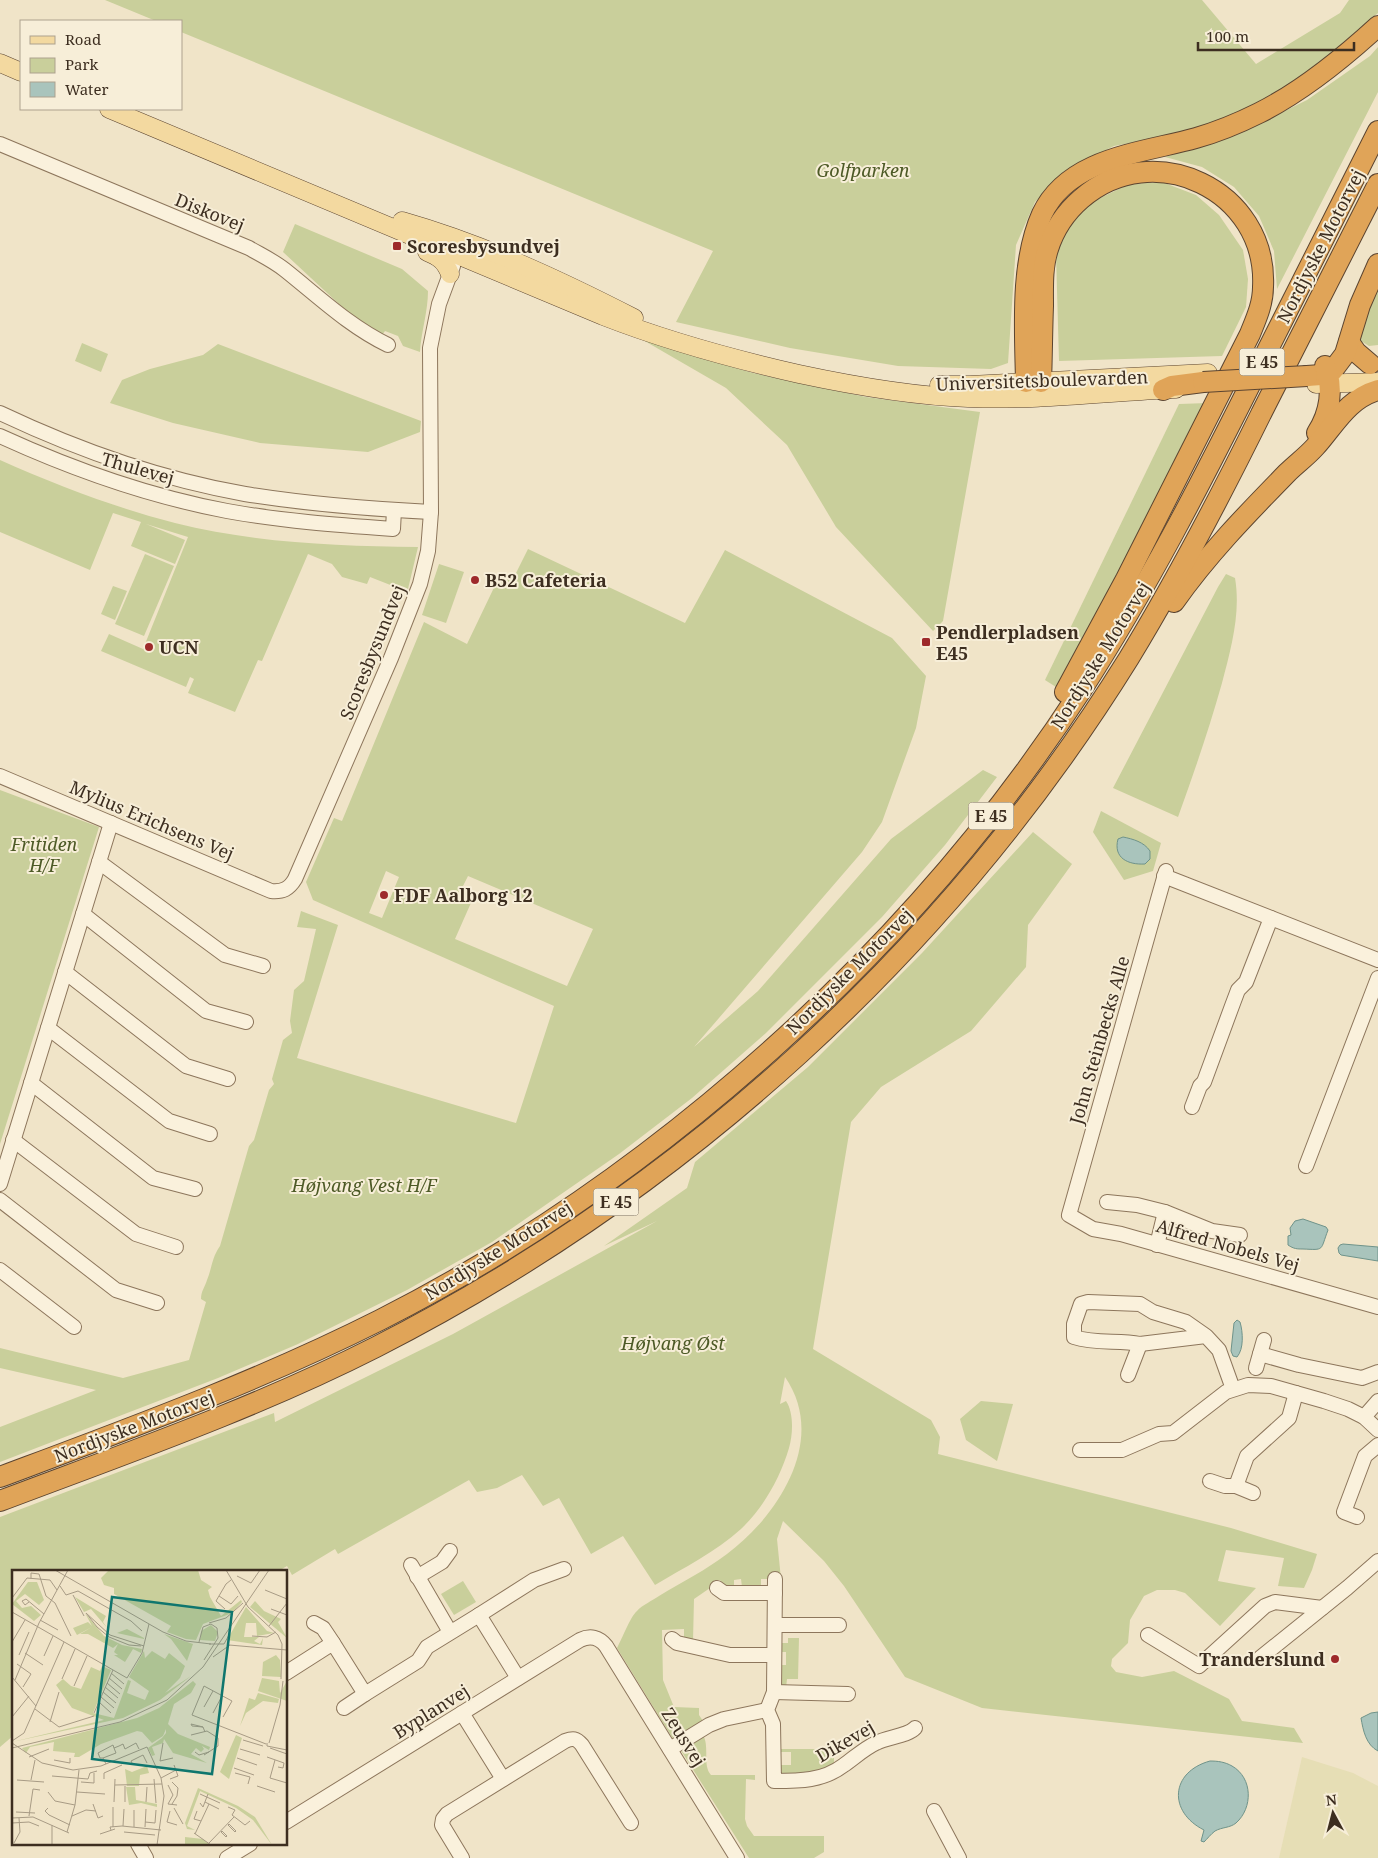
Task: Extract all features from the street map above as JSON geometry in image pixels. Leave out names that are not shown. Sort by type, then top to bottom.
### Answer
[{"type":"highway","points":[[1034,382],[1026,276],[1033,237],[1043,212],[1056,194],[1070,180],[1086,169],[1111,159],[1198,137],[1258,113],[1287,98],[1354,48],[1378,26]]},
{"type":"highway","name":"Nordjyske Motorvej","points":[[0,1477],[265,1374],[380,1320],[443,1286],[525,1237],[656,1145],[751,1068],[807,1016],[891,932],[964,849],[1012,788],[1080,693],[1143,590],[1211,462],[1378,131]]},
{"type":"highway","points":[[807,1016],[937,866],[1006,782],[1048,721],[1086,654],[1126,579],[1260,312],[1264,287],[1262,263],[1255,239],[1244,218],[1227,199],[1207,185],[1184,175],[1160,171],[1136,172],[1112,179],[1090,191],[1072,207],[1057,227],[1048,249],[1043,274],[1034,382]]},
{"type":"highway","name":"Nordjyske Motorvej","points":[[0,1501],[270,1396],[371,1350],[506,1275],[634,1190],[709,1132],[764,1086],[845,1012],[890,966],[969,878],[1038,790],[1093,712],[1146,628],[1194,544],[1378,184]]},
{"type":"highway","points":[[1163,390],[1172,386],[1204,381],[1320,373],[1345,354],[1360,306],[1378,264]]},
{"type":"highway","points":[[1348,342],[1375,370]]},
{"type":"highway","points":[[1298,462],[1323,424],[1328,405],[1320,373]]},
{"type":"highway","points":[[1093,712],[1209,557],[1298,462],[1314,448],[1340,414],[1361,397],[1378,390]]},
{"type":"main road","points":[[0,63],[20,72]]},
{"type":"main road","name":"Universitetsboulevarden","points":[[111,110],[336,204],[405,222],[631,328],[710,352],[768,367],[896,392],[968,398],[1039,397],[1163,390]]},
{"type":"main road","points":[[336,204],[414,246],[441,258],[447,265],[450,274]]},
{"type":"main road","name":"Universitetsboulevarden","points":[[460,249],[496,254],[591,296],[658,330],[769,360],[847,375],[970,386],[1034,382],[1204,381]]},
{"type":"main road","points":[[1320,373],[1375,370]]},
{"type":"street","name":"Diskovej","points":[[0,144],[249,248],[283,269],[338,314],[370,336],[388,345]]},
{"type":"street","name":"Scoresbysundvej","points":[[289,888],[362,724],[420,584],[428,551],[431,512],[429,356],[436,314],[460,249]]},
{"type":"street","name":"Thulevej","points":[[0,413],[86,450],[140,469],[191,483],[245,494],[300,502],[431,512]]},
{"type":"street","name":"Thulevej","points":[[0,436],[79,470],[121,484],[225,510],[297,521],[393,529],[394,510]]},
{"type":"street","name":"Thulevej","points":[[79,470],[86,450]]},
{"type":"street","name":"Thulevej","points":[[187,502],[191,483]]},
{"type":"street","points":[[297,521],[300,502]]},
{"type":"street","name":"Mylius Erichsens Vej","points":[[0,776],[271,891],[289,888]]},
{"type":"street","points":[[0,1184],[111,822]]},
{"type":"street","points":[[99,862],[224,955],[263,966]]},
{"type":"street","name":"John Steinbecks Alle","points":[[1069,1215],[1165,873],[1270,918],[1378,960]]},
{"type":"street","points":[[82,914],[206,1011],[246,1022]]},
{"type":"street","points":[[1192,1107],[1200,1086],[1204,1082],[1238,990],[1246,982],[1270,918]]},
{"type":"street","points":[[65,972],[186,1066],[228,1079]]},
{"type":"street","points":[[1306,1166],[1378,978]]},
{"type":"street","points":[[48,1028],[169,1121],[210,1134]]},
{"type":"street","points":[[31,1083],[154,1178],[194,1189]]},
{"type":"street","points":[[13,1140],[136,1234],[176,1247]]},
{"type":"street","points":[[0,1200],[116,1290],[157,1303]]},
{"type":"street","points":[[1107,1202],[1137,1205],[1165,1212],[1212,1231],[1240,1235]]},
{"type":"street","points":[[1157,1245],[1165,1212]]},
{"type":"street","name":"Alfred Nobels Vej","points":[[1069,1215],[1093,1229],[1121,1234],[1378,1307]]},
{"type":"street","points":[[0,1270],[74,1327]]},
{"type":"street","points":[[1206,1336],[1140,1344],[1087,1341],[1074,1337],[1074,1324],[1081,1304],[1088,1302],[1140,1304],[1153,1312],[1186,1322],[1206,1336],[1219,1350],[1233,1389]]},
{"type":"street","points":[[1264,1340],[1258,1361],[1299,1365],[1362,1378],[1378,1372]]},
{"type":"street","points":[[1128,1375],[1140,1344]]},
{"type":"street","points":[[1080,1450],[1122,1450],[1159,1434],[1173,1433],[1216,1399],[1233,1389],[1257,1384],[1296,1393],[1348,1409],[1364,1418],[1378,1430]]},
{"type":"street","points":[[1236,1486],[1247,1456],[1289,1418],[1296,1393]]},
{"type":"street","points":[[1364,1418],[1378,1401]]},
{"type":"street","points":[[1357,1517],[1344,1512],[1365,1456],[1378,1445]]},
{"type":"street","points":[[1210,1481],[1225,1486],[1236,1486],[1253,1493]]},
{"type":"street","points":[[450,1551],[442,1562],[414,1571],[450,1632]]},
{"type":"street","points":[[1260,1658],[1378,1560]]},
{"type":"street","points":[[344,1708],[418,1661],[427,1647],[450,1632],[534,1580],[564,1570]]},
{"type":"street","points":[[670,1749],[709,1725],[724,1719],[767,1710],[774,1692],[775,1579]]},
{"type":"street","points":[[717,1588],[724,1593],[775,1593]]},
{"type":"street","points":[[1148,1635],[1199,1666],[1265,1606],[1275,1602],[1322,1608]]},
{"type":"street","points":[[479,1615],[518,1678]]},
{"type":"street","points":[[314,1623],[323,1628],[365,1694]]},
{"type":"street","points":[[775,1625],[839,1625]]},
{"type":"street","name":"Byplanvej","points":[[288,1821],[584,1638],[596,1638]]},
{"type":"street","name":"Zeusvej","points":[[596,1638],[606,1646],[737,1858]]},
{"type":"street","points":[[672,1639],[677,1643],[718,1654],[774,1655]]},
{"type":"street","points":[[288,1672],[333,1643]]},
{"type":"street","points":[[774,1692],[848,1694]]},
{"type":"street","name":"Dikevej","points":[[767,1710],[773,1724],[774,1780],[801,1781],[826,1776],[842,1768],[873,1744],[888,1738],[910,1734],[915,1728]]},
{"type":"street","points":[[462,1713],[504,1779]]},
{"type":"street","points":[[462,1858],[442,1825],[443,1819],[447,1814],[564,1741],[572,1738],[578,1739],[631,1824]]},
{"type":"street","points":[[934,1811],[959,1858]]},
{"type":"street","points":[[139,1846],[146,1858]]},
{"type":"street","points":[[227,1858],[247,1846]]},
{"type":"shaded area","points":[[1302,1757],[1353,1773],[1378,1786],[1378,1858],[1279,1858]]},
{"type":"green space","name":"Golfparken","points":[[105,0],[1202,0],[1256,64],[1340,13],[1349,0],[1378,0],[1378,13],[1317,65],[1266,100],[1189,132],[1114,146],[1063,172],[1035,202],[1016,245],[1008,363],[991,369],[898,366],[790,348],[676,322],[713,251],[182,32],[182,20],[154,20]]},
{"type":"green space","points":[[1378,47],[1378,92],[1277,289],[1274,251],[1259,216],[1234,187],[1202,167],[1165,157],[1238,134],[1307,100],[1370,56]]},
{"type":"green space","points":[[1162,182],[1196,195],[1219,215],[1243,250],[1248,279],[1246,307],[1222,356],[1059,361],[1056,255],[1068,225],[1092,202],[1129,184]]},
{"type":"green space","points":[[295,224],[402,269],[428,291],[420,352],[403,346],[398,336],[385,331],[382,335],[353,317],[283,252]]},
{"type":"green space","points":[[1378,288],[1378,345],[1369,346],[1361,341],[1360,331]]},
{"type":"green space","points":[[643,340],[753,373],[866,397],[980,412],[943,621],[933,631],[836,527],[787,445],[726,388]]},
{"type":"green space","points":[[82,343],[108,354],[101,372],[75,361]]},
{"type":"green space","points":[[218,344],[421,421],[420,432],[368,452],[260,443],[173,423],[110,403],[122,380],[150,369],[203,355]]},
{"type":"green space","points":[[1208,403],[1076,654],[1056,687],[1045,680],[1179,404]]},
{"type":"green space","points":[[0,460],[108,503],[205,530],[296,542],[418,547],[408,589],[398,588],[370,577],[367,584],[342,577],[332,564],[308,554],[262,661],[258,660],[235,712],[188,693],[194,679],[190,677],[186,687],[101,651],[109,634],[143,649],[188,537],[146,524],[185,540],[175,564],[131,546],[141,522],[113,513],[90,570],[0,532]]},
{"type":"green space","name":"Højvang Vest H/F","points":[[528,549],[685,623],[725,550],[892,638],[926,676],[916,728],[882,822],[862,852],[694,1047],[758,991],[891,839],[983,770],[997,777],[945,845],[882,917],[766,1033],[692,1098],[619,1154],[492,1242],[407,1290],[298,1344],[218,1378],[0,1462],[0,1427],[96,1390],[0,1368],[0,1348],[123,1378],[189,1360],[206,1302],[201,1299],[202,1291],[209,1276],[215,1254],[220,1246],[249,1146],[254,1140],[269,1090],[274,1084],[272,1079],[283,1040],[292,1033],[290,1021],[294,990],[304,981],[316,929],[297,927],[301,911],[338,925],[297,1058],[516,1123],[554,1006],[313,900],[306,882],[334,818],[342,821],[424,622],[467,644],[501,573],[513,579]],"holes":[[[386,871],[399,877],[382,918],[369,913]],[[468,876],[593,929],[567,986],[455,939],[474,896],[461,890]]]},
{"type":"green space","points":[[145,554],[174,566],[144,636],[115,624]]},
{"type":"green space","points":[[439,564],[464,572],[446,623],[422,615]]},
{"type":"green space","points":[[1226,574],[1235,578],[1237,591],[1236,618],[1232,644],[1212,717],[1178,817],[1113,788]]},
{"type":"green space","points":[[113,586],[127,591],[115,620],[101,614]]},
{"type":"green space","name":"Fritiden H/F","points":[[0,790],[99,827],[0,1144]]},
{"type":"green space","points":[[1101,811],[1161,843],[1153,871],[1124,880],[1093,832]]},
{"type":"green space","name":"Højvang Øst","points":[[1033,832],[1072,864],[1028,925],[1026,967],[971,1031],[881,1087],[851,1122],[813,1349],[931,1420],[940,1437],[938,1454],[1231,1528],[1317,1554],[1304,1588],[1278,1586],[1284,1558],[1226,1550],[1218,1581],[1256,1588],[1220,1626],[1185,1593],[1175,1590],[1157,1590],[1144,1596],[1130,1620],[1128,1643],[1112,1659],[1111,1666],[1116,1672],[1142,1677],[1174,1671],[1229,1699],[1242,1721],[1294,1728],[1303,1743],[982,1708],[905,1677],[844,1586],[824,1561],[783,1521],[777,1539],[781,1579],[761,1579],[761,1588],[742,1587],[741,1579],[734,1580],[734,1587],[724,1587],[720,1580],[715,1580],[710,1588],[694,1599],[693,1641],[684,1639],[684,1629],[662,1630],[663,1680],[674,1707],[699,1708],[699,1715],[703,1721],[673,1739],[617,1648],[634,1614],[639,1609],[727,1554],[764,1519],[780,1497],[792,1474],[799,1450],[801,1425],[797,1401],[785,1377],[780,1404],[786,1401],[792,1417],[789,1448],[776,1481],[764,1502],[741,1529],[731,1537],[655,1585],[623,1536],[591,1554],[559,1498],[543,1506],[522,1475],[497,1488],[477,1492],[469,1480],[338,1554],[335,1549],[292,1575],[287,1566],[280,1570],[12,1570],[12,1737],[0,1747],[0,1517],[274,1413],[275,1422],[453,1334],[657,1221],[604,1246],[687,1188],[695,1162],[808,1067],[922,953]]},
{"type":"green space","points":[[981,1401],[1013,1404],[997,1461],[966,1440],[960,1419]]},
{"type":"green space","points":[[463,1581],[476,1602],[454,1615],[441,1594]]},
{"type":"green space","points":[[788,1638],[799,1638],[798,1679],[787,1679],[786,1688],[780,1685],[778,1665],[786,1665],[786,1652],[779,1652],[779,1648],[782,1648],[782,1643],[788,1643]]},
{"type":"green space","points":[[703,1735],[706,1745],[708,1771],[711,1775],[755,1775],[755,1780],[746,1779],[745,1819],[747,1826],[754,1836],[824,1836],[824,1852],[814,1858],[749,1858],[680,1749]]},
{"type":"green space","points":[[779,1749],[834,1749],[834,1766],[821,1773],[781,1775],[779,1765],[791,1765],[791,1752],[779,1752]]},
{"type":"water","points":[[1123,837],[1138,841],[1148,848],[1150,859],[1145,864],[1128,862],[1120,856],[1117,846],[1118,839]]},
{"type":"water","points":[[1303,1219],[1326,1227],[1328,1230],[1321,1248],[1297,1249],[1288,1245],[1288,1236],[1291,1235],[1290,1228],[1295,1221]]},
{"type":"water","points":[[1343,1244],[1378,1247],[1378,1261],[1341,1255],[1338,1248]]},
{"type":"water","points":[[1237,1320],[1240,1322],[1242,1340],[1241,1350],[1237,1357],[1233,1356],[1231,1351],[1234,1323]]},
{"type":"water","points":[[1378,1712],[1378,1751],[1368,1741],[1361,1718]]},
{"type":"water","points":[[1210,1761],[1227,1764],[1239,1771],[1247,1785],[1248,1802],[1242,1817],[1236,1823],[1215,1831],[1204,1842],[1201,1841],[1204,1830],[1192,1822],[1184,1813],[1178,1793],[1181,1783],[1187,1774],[1197,1766]]},
{"type":"place","name":"Scoresbysundvej","points":[[397,246]]},
{"type":"place","name":"B52 Cafeteria","points":[[475,580]]},
{"type":"place","name":"Pendlerpladsen E45","points":[[926,642]]},
{"type":"place","name":"UCN","points":[[149,647]]},
{"type":"place","name":"FDF Aalborg 12","points":[[384,895]]},
{"type":"place","name":"Tranderslund","points":[[1335,1659]]}]
